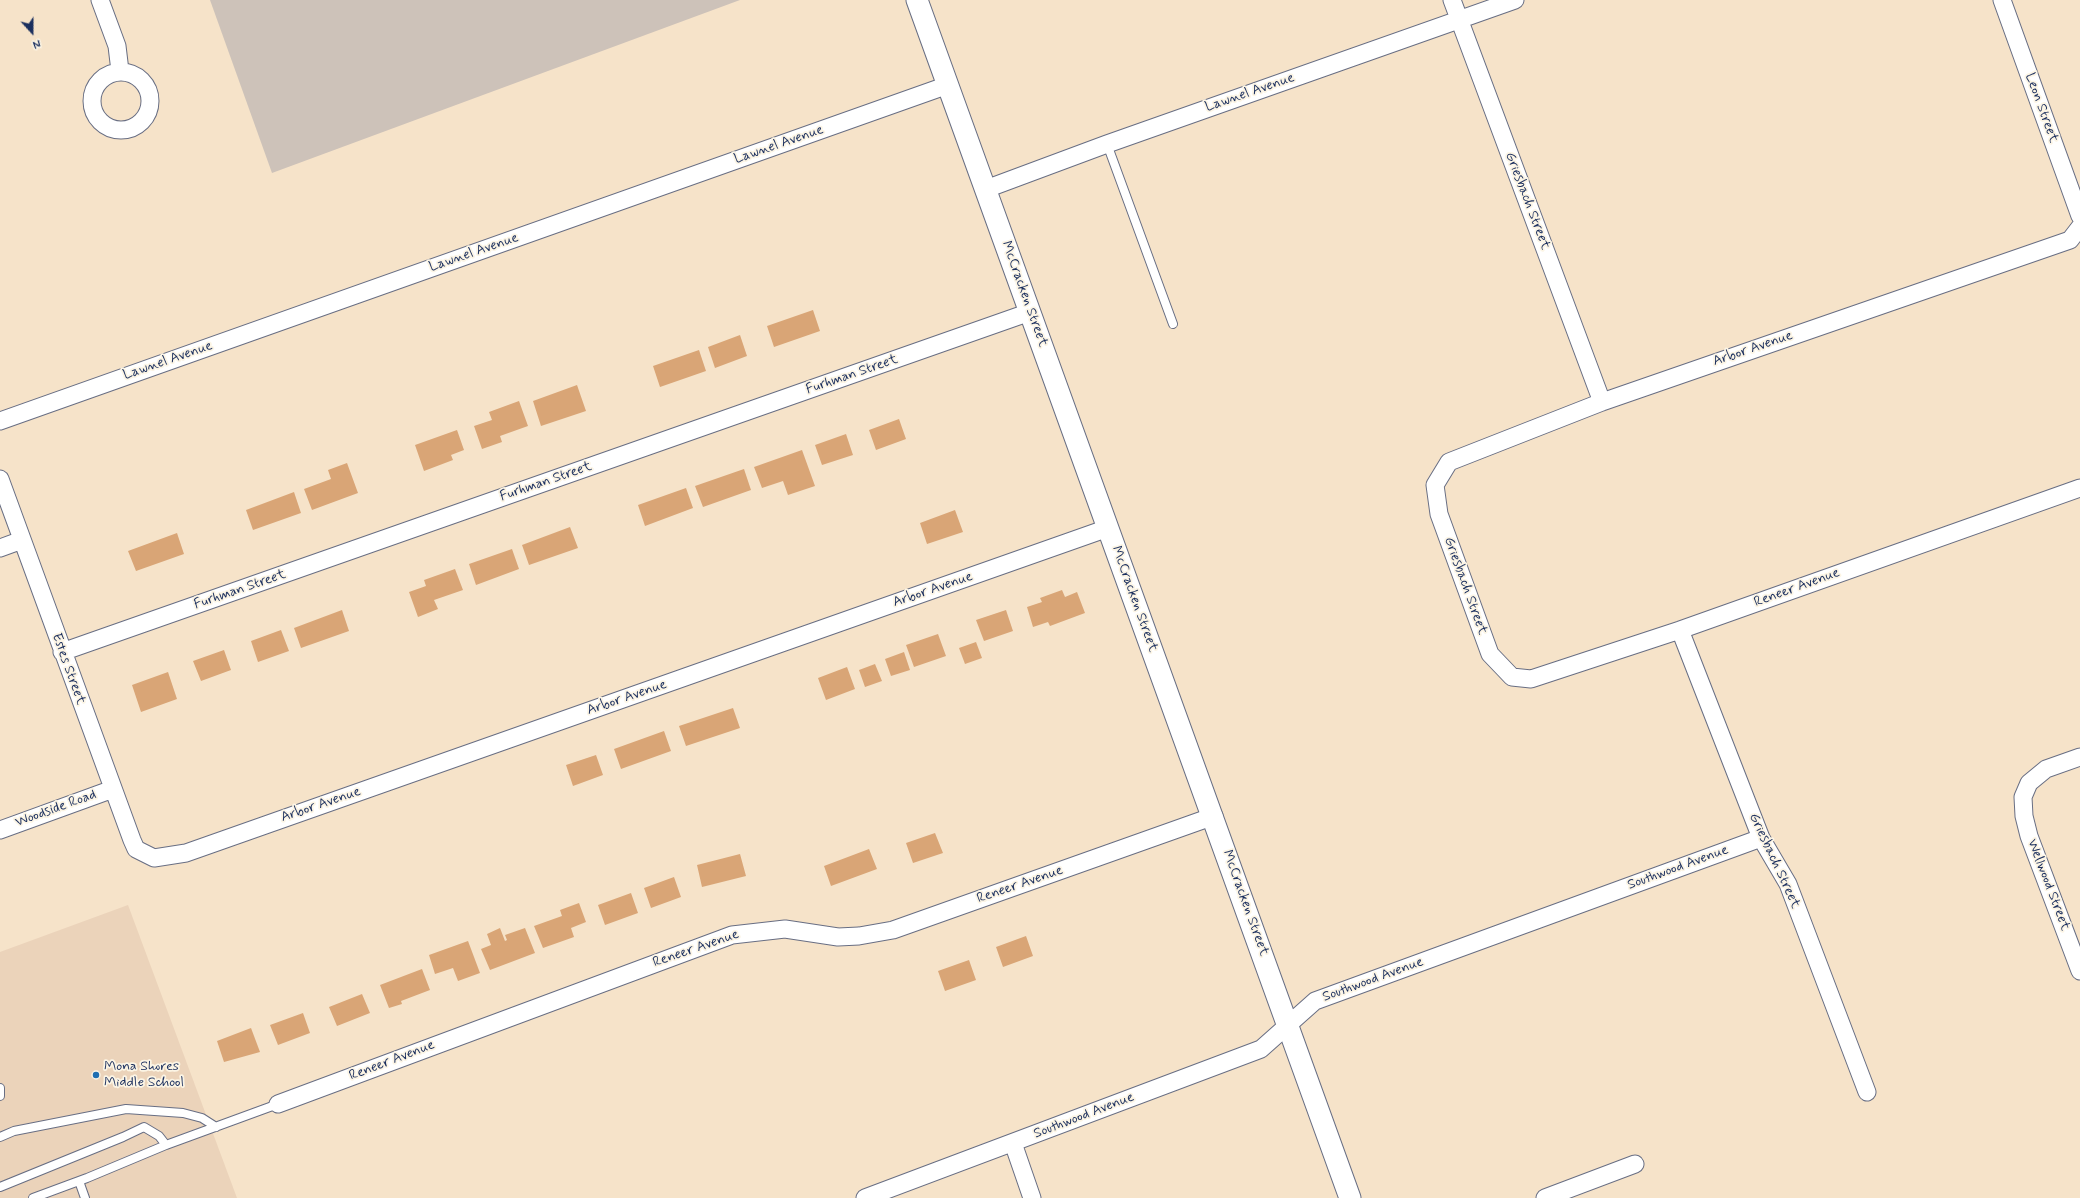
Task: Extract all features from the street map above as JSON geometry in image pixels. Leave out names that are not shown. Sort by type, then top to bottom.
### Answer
[{"type":"street","points":[[100,0],[117,46],[120,71]]},
{"type":"street","name":"McCracken Street","points":[[917,0],[1214,816],[1350,1198]]},
{"type":"street","name":"Griesbach Street","points":[[1452,0],[1602,402]]},
{"type":"street","name":"Lawnel Avenue","points":[[986,189],[1107,144],[1515,0]]},
{"type":"street","name":"Leon Street","points":[[2002,0],[2080,216]]},
{"type":"street","name":"Lawnel Avenue","points":[[0,421],[948,85]]},
{"type":"street","name":"Arbor Avenue","points":[[1435,485],[1449,462],[1602,402],[2070,240],[2080,227]]},
{"type":"street","name":"Furhman Street","points":[[62,652],[1030,312]]},
{"type":"street","name":"Estes Street","points":[[0,479],[62,652],[136,849],[144,854]]},
{"type":"street","name":"Griesbach Street","points":[[1435,485],[1439,514],[1490,654],[1512,677]]},
{"type":"street","name":"Reneer Avenue","points":[[1512,677],[1531,679],[1680,630],[2080,488]]},
{"type":"street","name":"Arbor Avenue","points":[[144,854],[154,858],[164,858],[186,853],[1108,528]]},
{"type":"street","points":[[0,548],[22,540]]},
{"type":"street","name":"Griesbach Street","points":[[1680,630],[1761,838],[1788,884],[1867,1092]]},
{"type":"street","name":"Wellwood Street","points":[[2080,757],[2046,769],[2029,783],[2023,797],[2024,816],[2029,836],[2080,971]]},
{"type":"street","name":"Woodside Road","points":[[0,830],[113,789]]},
{"type":"street","name":"Reneer Avenue","points":[[278,1104],[732,935],[785,928],[845,936],[893,930],[1214,816]]},
{"type":"street","name":"Southwood Avenue","points":[[866,1198],[1261,1049],[1289,1026],[1315,1001],[1761,838]]},
{"type":"street","points":[[1013,1143],[1032,1198]]},
{"type":"street","points":[[1545,1198],[1635,1164]]},
{"type":"lane","points":[[1107,144],[1173,324]]},
{"type":"lane","points":[[0,1088],[0,1096]]},
{"type":"lane","points":[[33,1198],[79,1182],[166,1145],[278,1104]]},
{"type":"lane","points":[[0,1137],[14,1131],[126,1109],[183,1113],[202,1118],[216,1127]]},
{"type":"lane","points":[[0,1187],[122,1138],[144,1127],[159,1136],[166,1145]]},
{"type":"lane","points":[[79,1182],[85,1198]]},
{"type":"shaded area","points":[[210,0],[740,0],[272,173]]},
{"type":"shaded area","name":"Mona Shores Middle School","points":[[128,905],[237,1198],[0,1198],[0,952]]},
{"type":"building","points":[[813,310],[820,331],[774,347],[767,326]]},
{"type":"building","points":[[740,335],[747,356],[715,368],[708,347]]},
{"type":"building","points":[[699,350],[706,371],[660,387],[653,366]]},
{"type":"building","points":[[577,385],[586,411],[541,426],[533,401]]},
{"type":"building","points":[[519,401],[528,426],[500,436],[502,442],[482,449],[474,426],[492,420],[489,412]]},
{"type":"building","points":[[899,419],[906,439],[876,450],[869,430]]},
{"type":"building","points":[[457,430],[464,450],[451,455],[453,460],[424,471],[415,445]]},
{"type":"building","points":[[846,434],[853,455],[822,465],[815,445]]},
{"type":"building","points":[[802,450],[815,486],[788,495],[783,481],[762,488],[754,467]]},
{"type":"building","points":[[347,463],[358,493],[312,510],[304,489],[331,479],[328,470]]},
{"type":"building","points":[[744,469],[751,490],[703,507],[695,486]]},
{"type":"building","points":[[686,488],[693,508],[645,526],[638,505]]},
{"type":"building","points":[[294,492],[301,513],[253,530],[246,510]]},
{"type":"building","points":[[955,510],[963,532],[927,544],[920,523]]},
{"type":"building","points":[[570,527],[578,548],[529,565],[522,545]]},
{"type":"building","points":[[177,533],[184,554],[136,571],[128,551]]},
{"type":"building","points":[[512,549],[519,569],[476,585],[469,564]]},
{"type":"building","points":[[455,569],[463,590],[434,600],[438,609],[418,617],[409,592],[426,586],[424,580]]},
{"type":"building","points":[[1062,590],[1065,597],[1077,592],[1085,613],[1050,626],[1048,622],[1033,627],[1027,607],[1042,602],[1040,598]]},
{"type":"building","points":[[342,610],[349,631],[301,648],[294,628]]},
{"type":"building","points":[[1006,610],[1013,631],[984,641],[976,620]]},
{"type":"building","points":[[281,630],[289,651],[258,662],[251,641]]},
{"type":"building","points":[[938,634],[946,656],[914,667],[906,645]]},
{"type":"building","points":[[976,642],[982,658],[965,664],[959,648]]},
{"type":"building","points":[[224,650],[231,670],[201,681],[193,661]]},
{"type":"building","points":[[904,652],[910,670],[891,676],[885,659]]},
{"type":"building","points":[[875,664],[882,681],[865,687],[859,670]]},
{"type":"building","points":[[847,667],[855,689],[826,700],[818,678]]},
{"type":"building","points":[[168,672],[177,699],[141,712],[132,685]]},
{"type":"building","points":[[733,708],[740,728],[686,746],[679,726]]},
{"type":"building","points":[[664,731],[671,751],[621,769],[614,749]]},
{"type":"building","points":[[596,755],[603,775],[573,786],[566,765]]},
{"type":"building","points":[[935,833],[943,853],[913,863],[906,843]]},
{"type":"building","points":[[869,849],[877,869],[831,886],[824,866]]},
{"type":"building","points":[[740,854],[746,876],[702,887],[697,865]]},
{"type":"building","points":[[674,877],[681,897],[651,908],[644,888]]},
{"type":"building","points":[[631,893],[638,913],[605,925],[598,905]]},
{"type":"building","points":[[579,903],[586,922],[571,928],[574,937],[543,948],[534,926],[562,916],[560,910]]},
{"type":"building","points":[[500,928],[505,941],[507,940],[505,935],[525,928],[535,953],[490,970],[481,949],[491,945],[487,934]]},
{"type":"building","points":[[1026,936],[1033,956],[1003,967],[996,947]]},
{"type":"building","points":[[468,941],[480,973],[458,981],[453,968],[435,974],[429,955]]},
{"type":"building","points":[[969,960],[976,980],[945,991],[938,971]]},
{"type":"building","points":[[422,969],[430,990],[401,1001],[402,1004],[389,1008],[380,985]]},
{"type":"building","points":[[362,994],[370,1013],[337,1026],[329,1007]]},
{"type":"building","points":[[303,1013],[310,1033],[278,1045],[270,1025]]},
{"type":"building","points":[[251,1028],[260,1052],[224,1062],[217,1041]]},
{"type":"place","name":"Mona Shores Middle School","points":[[96,1075]]}]
